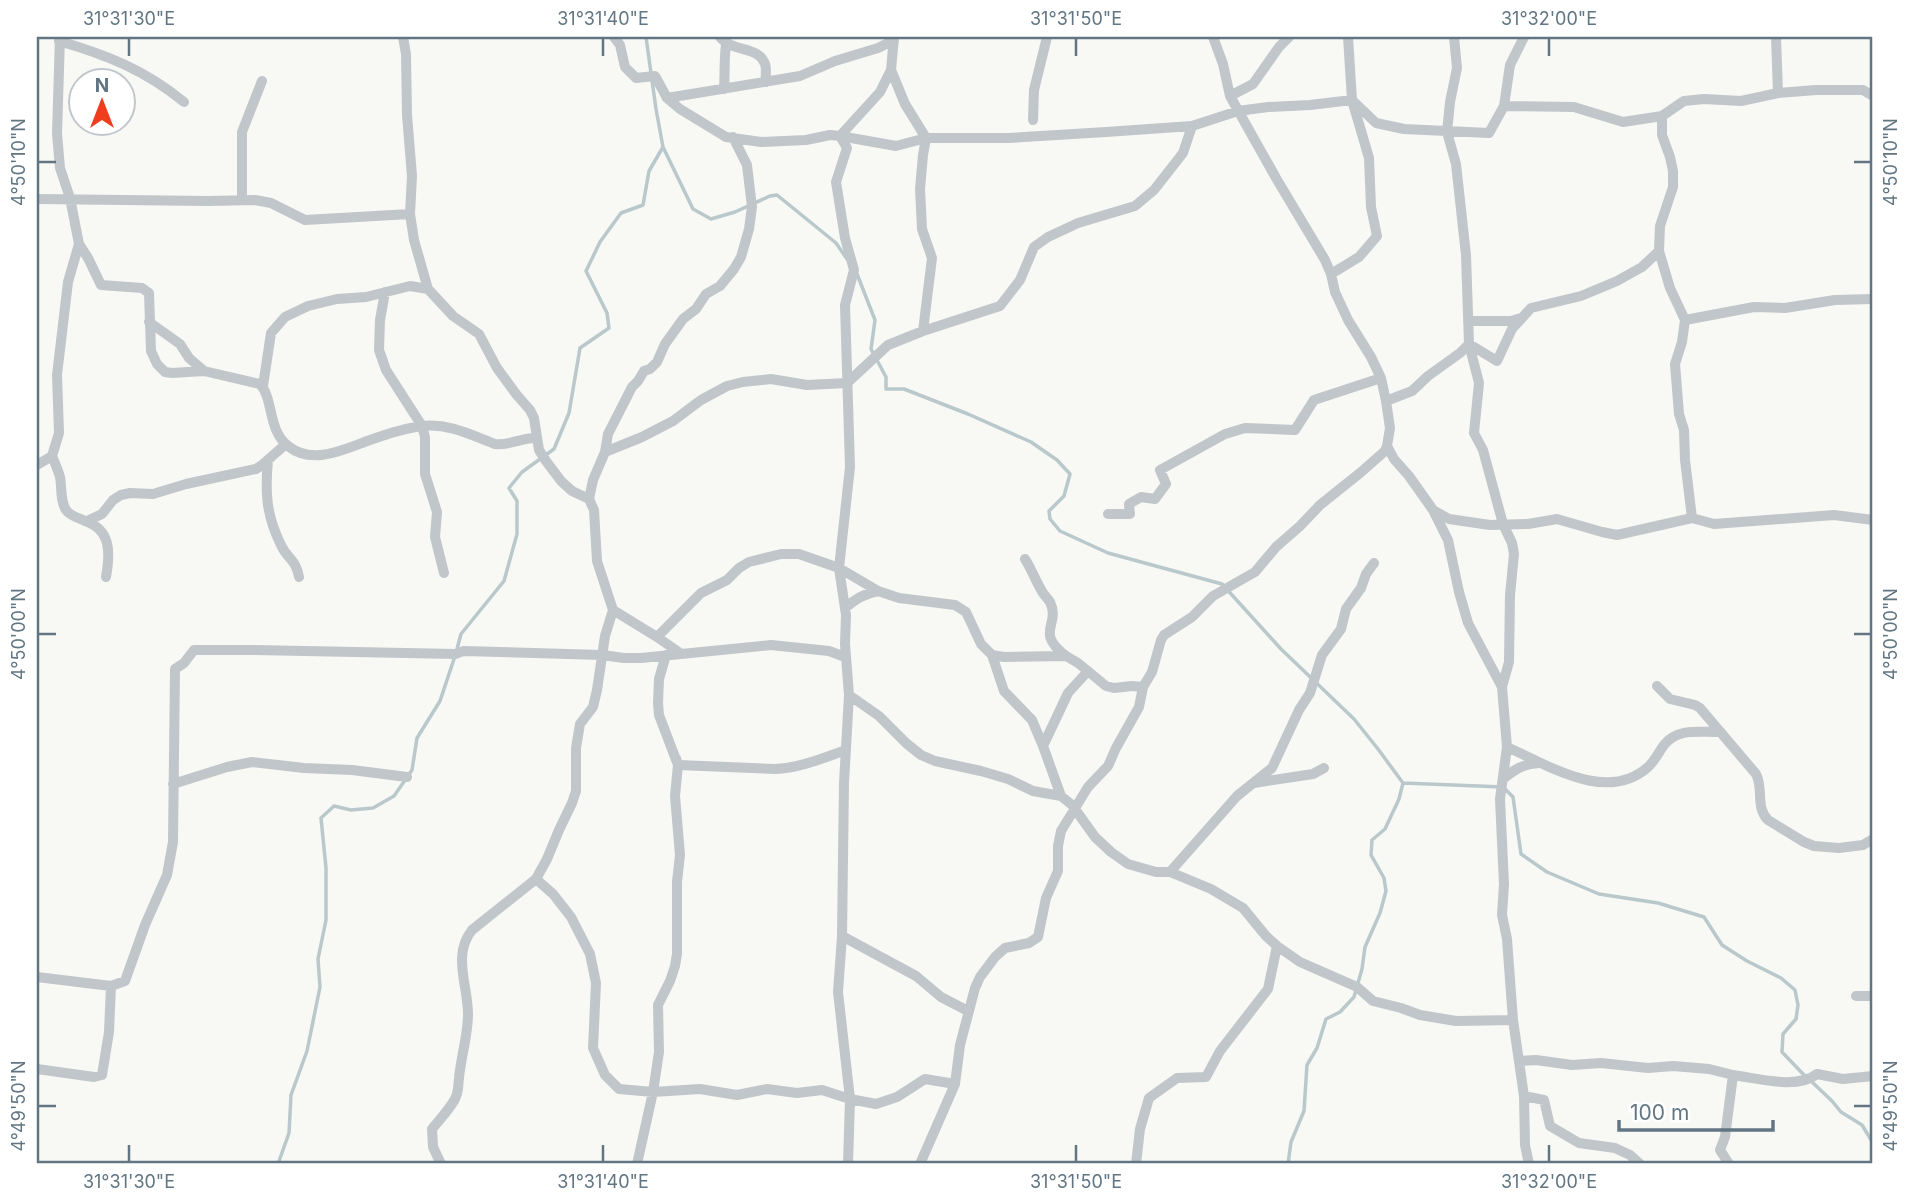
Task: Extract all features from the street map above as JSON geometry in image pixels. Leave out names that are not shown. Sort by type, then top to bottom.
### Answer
[{"type":"street","points":[[403,37],[412,176],[410,214],[414,240],[428,289],[453,316],[479,334],[497,368],[530,410],[538,444],[546,461],[572,491],[589,499]]},
{"type":"street","points":[[614,37],[620,45],[625,67],[636,78],[655,76],[667,98],[724,136],[761,142],[806,140],[831,135],[888,146],[926,138],[1008,138],[1192,126],[1238,111],[1352,100]]},
{"type":"street","points":[[1033,120],[1034,90],[1047,37]]},
{"type":"street","points":[[920,1164],[955,1084],[960,1045],[980,977],[1005,948],[1029,943],[1038,937],[1046,898],[1058,871],[1061,831],[1088,787],[1108,766],[1139,707],[1143,687],[1152,672],[1164,635],[1192,617],[1213,596],[1255,572],[1276,547],[1320,505],[1385,451],[1387,446],[1390,428],[1381,378],[1348,320],[1335,292],[1325,260],[1230,96],[1223,64],[1213,37]]},
{"type":"street","points":[[1230,96],[1253,84],[1289,37]]},
{"type":"street","points":[[1331,274],[1359,257],[1377,236],[1371,207],[1369,158],[1352,100],[1348,37]]},
{"type":"street","points":[[1454,37],[1457,68],[1447,132],[1456,164],[1466,255],[1469,344],[1479,383],[1474,433],[1483,450],[1514,554],[1508,662],[1502,687],[1507,747],[1500,799],[1504,884],[1502,915],[1507,939],[1513,1020],[1524,1096],[1525,1145],[1529,1164]]},
{"type":"street","points":[[1352,100],[1376,123],[1404,129],[1489,132],[1504,106],[1510,65],[1524,37]]},
{"type":"street","points":[[1776,37],[1778,93]]},
{"type":"street","points":[[667,98],[800,76],[835,61],[878,48],[894,38]]},
{"type":"street","points":[[840,136],[880,92],[891,70],[894,38]]},
{"type":"street","points":[[184,102],[133,67],[60,39],[57,134],[60,167],[70,198],[79,244],[101,285],[147,290],[150,297],[152,357],[164,372],[204,371],[256,382],[263,386]]},
{"type":"street","points":[[724,89],[726,69],[723,41],[754,52],[765,64],[766,82]]},
{"type":"street","points":[[891,70],[905,104],[926,138],[920,190],[922,229],[932,258],[923,331]]},
{"type":"street","points":[[242,200],[242,132],[262,81]]},
{"type":"street","points":[[1504,106],[1574,107],[1623,122],[1662,116],[1684,102],[1704,99],[1741,101],[1778,93],[1863,90],[1873,96]]},
{"type":"street","points":[[1662,116],[1662,135],[1670,157],[1673,187],[1661,226],[1659,251],[1670,288],[1685,320],[1675,364],[1692,518]]},
{"type":"street","points":[[605,452],[642,438],[727,386],[771,379],[807,385],[847,383],[888,345],[1000,306],[1020,280],[1034,247],[1078,223],[1136,206],[1154,190],[1183,153],[1192,126]]},
{"type":"street","points":[[840,136],[846,148],[836,183],[845,238],[854,270],[845,305],[850,467],[839,568],[845,608],[845,657],[849,695],[838,992],[850,1099],[848,1164]]},
{"type":"street","points":[[441,1164],[433,1147],[432,1129],[454,1101],[459,1090],[468,1027],[468,1000],[462,956],[464,940],[472,930],[536,879],[576,791],[576,748],[580,724],[593,706],[605,636],[613,610],[597,561],[594,510],[589,499],[593,480],[605,452],[608,433],[632,387],[644,371],[656,362],[683,319],[706,294],[720,286],[741,257],[752,207],[745,161],[733,137]]},
{"type":"street","points":[[37,199],[255,200],[271,203],[306,220],[410,214]]},
{"type":"street","points":[[79,244],[68,282],[57,375],[59,433],[52,456],[60,478],[66,510],[102,531],[109,551],[106,577]]},
{"type":"street","points":[[1469,344],[1497,361],[1512,329],[1531,308],[1581,296],[1617,281],[1642,267],[1659,251]]},
{"type":"street","points":[[410,286],[423,271]]},
{"type":"street","points":[[428,289],[410,286],[366,298],[337,299],[307,306],[285,317],[271,333],[263,386],[272,423],[286,444],[298,453],[323,455],[422,426],[456,429],[495,444],[529,438],[538,444]]},
{"type":"street","points":[[385,292],[379,350],[386,370],[422,426],[426,446],[425,474],[437,512],[435,537],[444,573]]},
{"type":"street","points":[[1685,320],[1754,307],[1785,308],[1835,300],[1873,299]]},
{"type":"street","points":[[1468,321],[1511,321],[1524,317]]},
{"type":"street","points":[[149,322],[180,344],[204,371]]},
{"type":"street","points":[[1387,401],[1412,391],[1469,344]]},
{"type":"street","points":[[1108,514],[1130,514],[1129,504],[1141,497],[1155,499],[1166,484],[1160,470],[1225,434],[1245,428],[1295,430],[1314,400],[1381,378]]},
{"type":"street","points":[[87,521],[102,514],[113,500],[121,495],[159,493],[256,468],[286,444]]},
{"type":"street","points":[[1387,446],[1433,510],[1448,540],[1468,623],[1502,687]]},
{"type":"street","points":[[37,465],[52,456]]},
{"type":"street","points":[[268,460],[266,503],[281,547],[295,563],[299,577]]},
{"type":"street","points":[[1433,510],[1448,519],[1490,525],[1528,524],[1557,519],[1617,535],[1692,518],[1714,524],[1834,515],[1873,520]]},
{"type":"street","points":[[657,636],[701,593],[727,580],[739,568],[755,559],[790,553],[839,568],[878,591],[899,598],[961,607],[981,644],[992,655],[1004,691],[1032,720],[1061,796],[1111,852],[1128,864],[1156,873],[1170,872],[1211,889],[1242,908],[1266,936],[1300,962],[1357,988],[1373,1001],[1420,1015],[1456,1021],[1513,1020]]},
{"type":"street","points":[[1025,559],[1050,603],[1052,615],[1049,632],[1053,647],[1106,686],[1143,687]]},
{"type":"street","points":[[1170,872],[1237,796],[1275,763],[1299,710],[1311,693],[1322,655],[1341,629],[1346,609],[1361,589],[1366,574],[1374,564]]},
{"type":"street","points":[[845,608],[857,597],[878,591]]},
{"type":"street","points":[[613,610],[680,653]]},
{"type":"street","points":[[37,977],[111,986],[125,981],[167,875],[173,842],[176,669],[194,650],[463,651],[602,654],[624,658],[771,645],[830,651],[845,657]]},
{"type":"street","points":[[666,655],[659,679],[659,715],[678,765]]},
{"type":"street","points":[[992,655],[1066,656]]},
{"type":"street","points":[[1043,746],[1068,693],[1088,671]]},
{"type":"street","points":[[1657,687],[1670,699],[1700,708],[1756,774],[1760,785],[1760,807],[1768,820],[1814,846],[1839,848],[1863,845],[1873,839]]},
{"type":"street","points":[[849,695],[879,716],[922,755],[935,761],[1008,779],[1033,791],[1061,796]]},
{"type":"street","points":[[637,1164],[659,1052],[657,1005],[670,981],[677,954],[677,882],[680,855],[676,796],[678,765],[671,741],[660,720]]},
{"type":"street","points":[[1507,747],[1569,776],[1608,782],[1629,779],[1651,764],[1673,736],[1681,733],[1718,732]]},
{"type":"street","points":[[678,765],[787,769],[846,750]]},
{"type":"street","points":[[173,784],[252,762],[407,776]]},
{"type":"street","points":[[1503,779],[1526,764],[1541,763]]},
{"type":"street","points":[[1251,783],[1312,774],[1324,768]]},
{"type":"street","points":[[536,879],[553,894],[571,917],[590,954],[596,983],[593,1048],[605,1075],[619,1089],[653,1092],[700,1089],[737,1095],[766,1089],[797,1093],[822,1090],[877,1104],[897,1097],[925,1079],[955,1084]]},
{"type":"street","points":[[842,936],[916,976],[941,997],[968,1012]]},
{"type":"street","points":[[1136,1164],[1140,1129],[1149,1098],[1177,1078],[1206,1077],[1220,1051],[1268,989],[1277,946]]},
{"type":"street","points":[[37,1069],[94,1077],[102,1075],[109,1032],[111,986]]},
{"type":"street","points":[[1856,996],[1873,996]]},
{"type":"street","points":[[1520,1060],[1572,1065],[1601,1063],[1648,1068],[1674,1066],[1709,1069],[1788,1084],[1810,1080],[1817,1074],[1843,1079],[1873,1076]]},
{"type":"street","points":[[1728,1164],[1720,1150],[1725,1137],[1733,1075]]},
{"type":"street","points":[[1524,1096],[1544,1100],[1550,1126],[1579,1143],[1615,1148],[1630,1155],[1640,1164]]},
{"type":"waterway","points":[[646,37],[663,147],[693,209],[711,219],[777,195],[836,243],[847,259]]},
{"type":"waterway","points":[[457,649],[461,634],[504,581],[517,534],[517,501],[509,488],[522,472],[554,449],[569,413],[580,348],[609,328],[607,313],[586,271],[600,242],[621,213],[643,205],[649,171],[663,147]]},
{"type":"waterway","points":[[857,274],[875,320],[871,349],[886,377],[886,389],[904,389],[968,414],[1031,442],[1057,460],[1070,474],[1064,496],[1049,511],[1050,519],[1060,531],[1108,553],[1222,584],[1281,649],[1354,719],[1403,783],[1399,799],[1385,829],[1372,840],[1371,855],[1384,878],[1386,891],[1380,913],[1365,947],[1354,997],[1340,1012],[1326,1019],[1317,1048],[1307,1065],[1304,1111],[1291,1142],[1288,1164]]},
{"type":"waterway","points":[[278,1164],[289,1133],[291,1095],[307,1051],[320,987],[318,959],[326,920],[326,868],[321,818],[334,806],[351,810],[373,808],[394,796],[412,770],[417,738],[440,701],[455,656]]},
{"type":"waterway","points":[[1403,783],[1503,787],[1513,797],[1521,854],[1547,872],[1599,894],[1658,903],[1704,917],[1722,945],[1781,978],[1795,990],[1798,1005],[1796,1019],[1783,1034],[1782,1052],[1805,1076]]},
{"type":"waterway","points":[[1811,1081],[1841,1112],[1862,1125],[1873,1143]]}]
